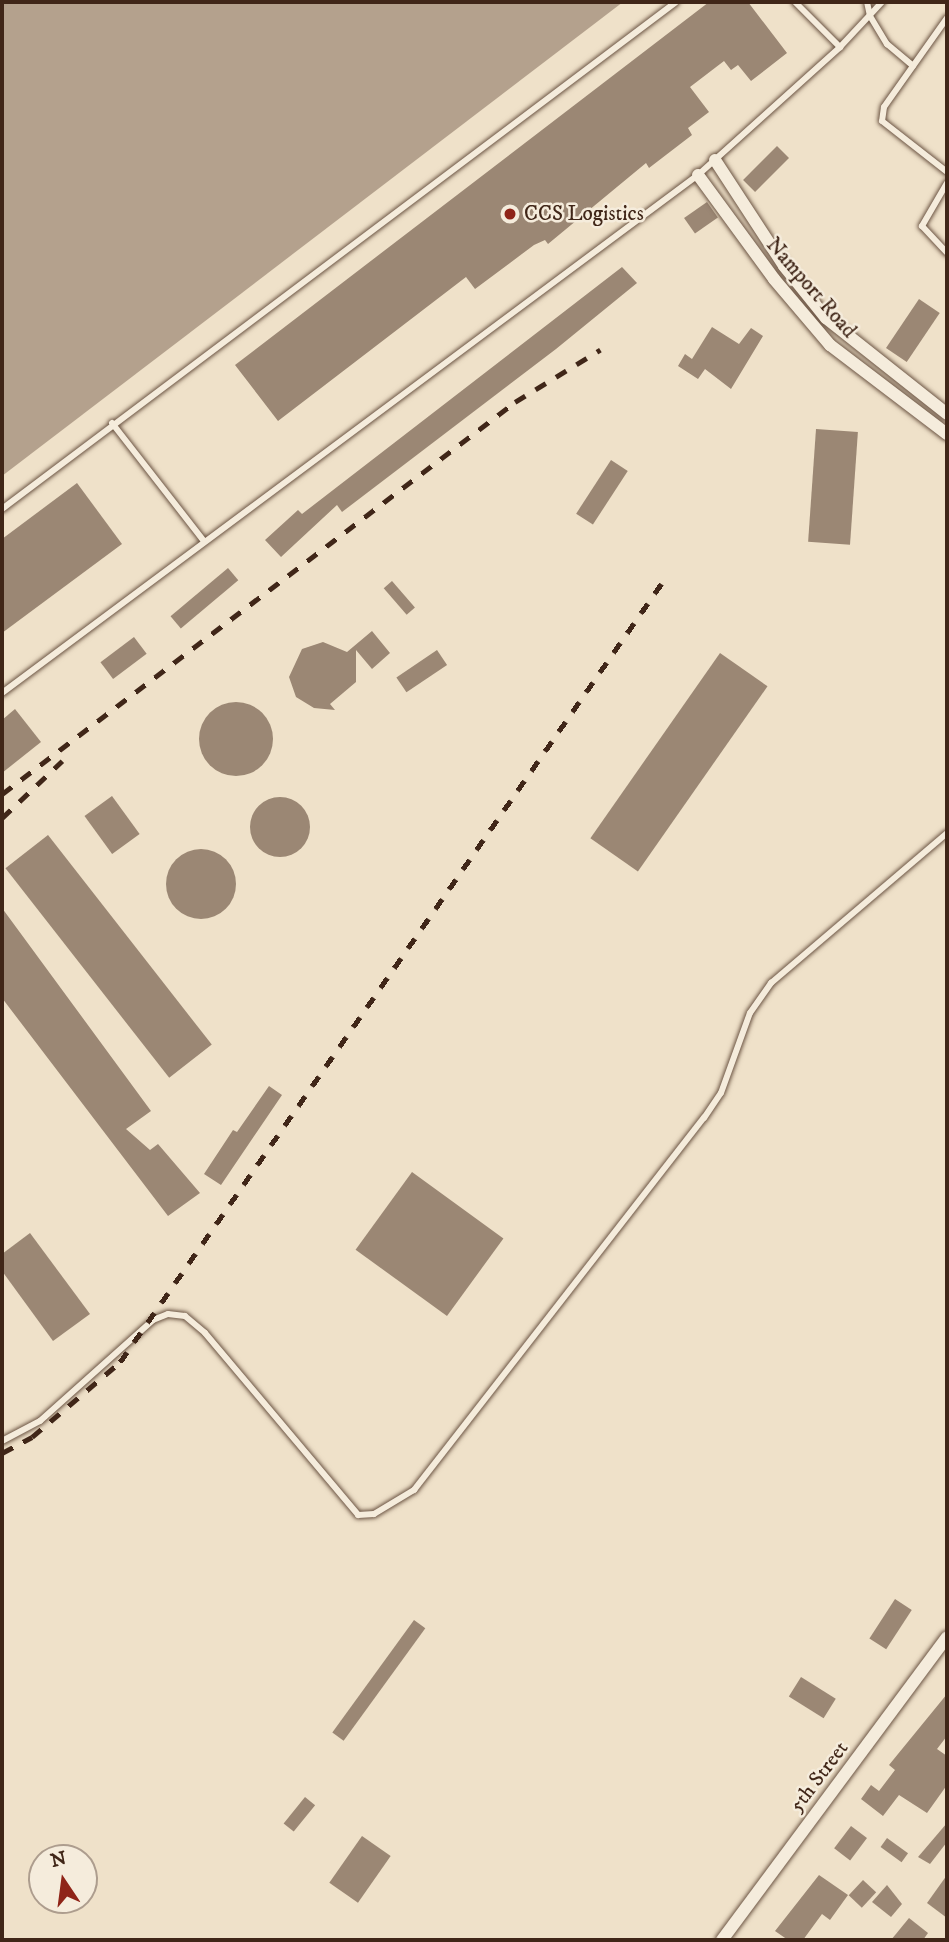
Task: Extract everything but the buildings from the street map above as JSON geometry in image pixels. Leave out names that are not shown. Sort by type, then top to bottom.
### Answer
[{"type":"street","points":[[715,160],[784,266],[826,318],[947,414]]},
{"type":"street","name":"Namport Road","points":[[698,176],[774,279],[830,345],[947,434]]},
{"type":"street","name":"5th Street","points":[[722,1940],[947,1637]]},
{"type":"lane","points":[[2,509],[112,423],[676,2]]},
{"type":"lane","points":[[795,2],[840,47]]},
{"type":"lane","points":[[867,2],[870,16],[887,44],[913,66]]},
{"type":"lane","points":[[2,693],[698,176],[840,47],[882,2]]},
{"type":"lane","points":[[947,18],[884,107],[882,121],[947,172]]},
{"type":"lane","points":[[947,183],[922,226],[947,253]]},
{"type":"lane","points":[[112,423],[204,541]]},
{"type":"lane","points":[[2,1441],[40,1421],[153,1320],[168,1314],[186,1316],[205,1333],[359,1516],[374,1514],[414,1490],[704,1118],[721,1093],[751,1013],[771,983],[947,833]]},
{"type":"shaded area","points":[[2,2],[623,2],[2,476]]},
{"type":"railway","points":[[2,794],[515,402],[600,350]]},
{"type":"railway","points":[[2,1453],[32,1437],[120,1362],[666,577]]},
{"type":"railway","points":[[2,818],[62,761]]},
{"type":"place","name":"CCS Logistics","points":[[510,214]]}]
